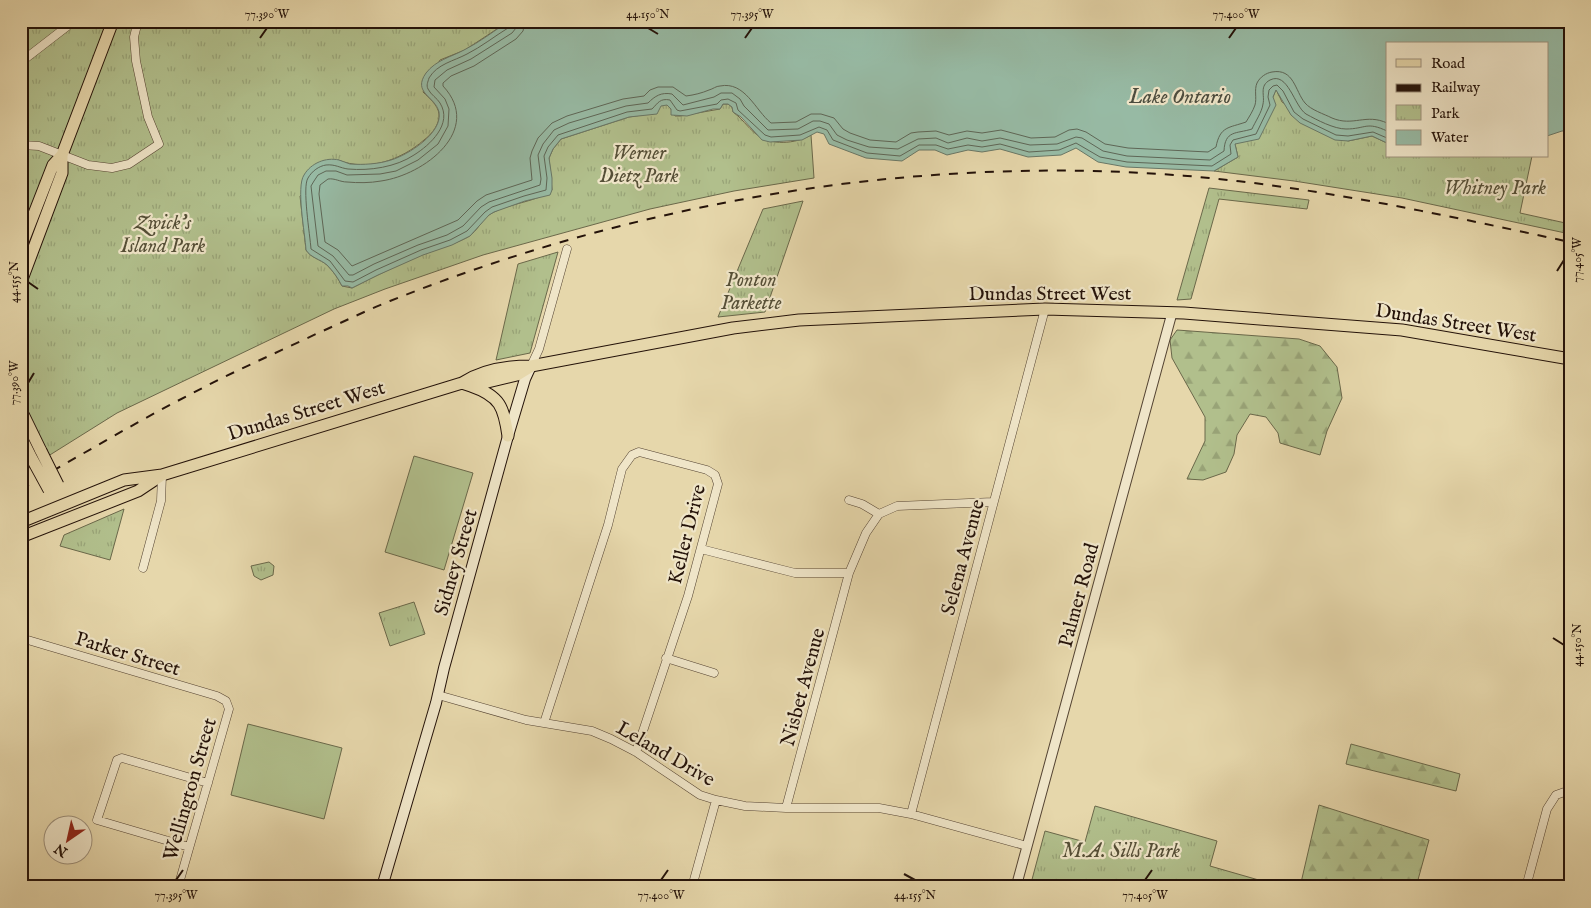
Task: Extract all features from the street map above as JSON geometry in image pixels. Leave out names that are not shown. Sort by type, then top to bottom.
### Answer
[{"type":"main road","points":[[21,282],[62,173],[62,155],[113,21]]},
{"type":"main road","points":[[21,248],[53,164],[62,155]]},
{"type":"main road","name":"Dundas Street West","points":[[21,522],[124,480],[162,475],[467,384],[517,375],[531,366],[733,328],[799,320],[1044,309],[1172,312],[1402,330],[1570,359]]},
{"type":"main road","name":"Sidney Street","points":[[382,887],[438,695],[508,436],[525,379],[531,366]]},
{"type":"main road","points":[[467,384],[495,397],[506,416],[508,436]]},
{"type":"main road","points":[[21,410],[36,454],[68,518]]},
{"type":"main road","points":[[21,436],[36,454]]},
{"type":"main road","name":"Dundas Street West","points":[[21,537],[138,491],[162,475]]},
{"type":"street","points":[[21,62],[74,21]]},
{"type":"street","points":[[21,145],[39,146],[88,165],[112,168],[129,164],[159,144],[148,117],[136,62],[134,37],[138,21]]},
{"type":"street","name":"Sidney Street","points":[[531,366],[539,349],[567,249]]},
{"type":"street","name":"Selena Avenue","points":[[911,814],[1044,309]]},
{"type":"street","name":"Palmer Road","points":[[1016,887],[1172,312]]},
{"type":"street","name":"Keller Drive","points":[[544,723],[608,525],[622,469],[632,455],[639,452],[707,470],[715,475],[718,484],[688,596],[636,752]]},
{"type":"street","points":[[143,568],[161,501],[162,475]]},
{"type":"street","points":[[849,500],[862,504],[879,514],[897,506],[993,502]]},
{"type":"street","name":"Nisbet Avenue","points":[[786,808],[848,574],[866,532],[879,514]]},
{"type":"street","points":[[701,549],[795,573],[848,574]]},
{"type":"street","name":"Parker Street","points":[[21,638],[226,700]]},
{"type":"street","points":[[666,658],[714,673]]},
{"type":"street","name":"Leland Drive","points":[[438,695],[526,720],[592,731],[611,738],[636,752],[700,795],[716,800],[745,806],[879,808],[911,814],[1027,846]]},
{"type":"street","name":"Wellington Street","points":[[178,887],[229,709],[226,700]]},
{"type":"street","points":[[189,847],[97,820],[117,760],[122,758],[208,783]]},
{"type":"street","points":[[1526,887],[1548,809],[1556,795],[1570,790]]},
{"type":"street","points":[[692,887],[716,800]]},
{"type":"green space","name":"Zwick's Island Park","points":[[21,21],[509,21],[465,50],[440,60],[423,92],[435,105],[439,114],[437,125],[427,138],[405,153],[384,162],[361,165],[338,160],[300,196],[306,250],[310,255],[327,265],[342,286],[352,288],[421,255],[468,237],[492,213],[539,197],[552,190],[549,158],[561,139],[629,117],[642,115],[661,105],[668,104],[675,116],[680,116],[720,109],[723,104],[728,104],[732,107],[733,112],[762,138],[776,142],[791,142],[811,135],[814,178],[734,191],[650,209],[483,255],[385,289],[334,309],[117,413],[21,473]]},
{"type":"green space","name":"Whitney Park","points":[[1276,89],[1282,102],[1348,141],[1372,136],[1386,143],[1386,158],[1532,158],[1520,213],[1570,224],[1570,234],[1402,198],[1214,171],[1238,157],[1235,144],[1273,97]]},
{"type":"green space","points":[[1209,188],[1309,200],[1307,209],[1219,199],[1191,299],[1177,300]]},
{"type":"green space","name":"Ponton Parkette","points":[[803,201],[765,312],[718,317],[763,209]]},
{"type":"green space","points":[[558,252],[530,353],[496,360],[518,264]]},
{"type":"green space","points":[[1177,330],[1299,339],[1320,346],[1337,367],[1342,398],[1327,431],[1320,455],[1280,443],[1278,433],[1266,417],[1250,414],[1237,435],[1234,454],[1226,472],[1203,480],[1187,479],[1205,441],[1205,417],[1172,358],[1170,340]]},
{"type":"green space","points":[[414,456],[473,473],[444,570],[385,552]]},
{"type":"green space","points":[[124,509],[110,560],[60,546],[64,535]]},
{"type":"green space","points":[[269,562],[274,566],[273,575],[261,580],[254,576],[251,566]]},
{"type":"green space","points":[[414,602],[425,634],[390,646],[379,613]]},
{"type":"green space","points":[[248,724],[342,748],[324,819],[231,795]]},
{"type":"green space","points":[[1351,744],[1460,774],[1456,791],[1346,764]]},
{"type":"green space","points":[[1319,805],[1429,840],[1416,887],[1300,887]]},
{"type":"green space","name":"M.A. Sills Park","points":[[1095,806],[1217,841],[1210,866],[1283,887],[1030,887],[1045,831],[1085,842]]},
{"type":"water","name":"Lake Ontario","points":[[509,21],[1570,21],[1570,131],[1562,131],[1548,136],[1548,42],[1386,42],[1386,143],[1372,136],[1348,141],[1335,140],[1300,123],[1291,115],[1276,90],[1273,97],[1276,105],[1259,139],[1235,144],[1238,157],[1214,171],[1126,167],[1098,162],[1076,148],[1061,155],[1028,157],[1000,149],[982,152],[968,150],[947,155],[935,150],[919,150],[902,161],[866,158],[829,144],[824,134],[817,132],[802,140],[770,142],[762,140],[741,117],[733,112],[732,107],[728,104],[723,104],[720,109],[687,116],[671,115],[671,109],[667,105],[661,106],[657,114],[629,117],[561,139],[549,158],[552,178],[550,195],[525,201],[494,212],[470,236],[452,245],[423,255],[352,288],[342,286],[327,265],[310,255],[306,250],[301,200],[304,175],[315,164],[324,160],[334,159],[350,164],[376,163],[398,157],[423,142],[436,128],[439,112],[423,90],[422,80],[426,73],[439,62],[481,40]]},
{"type":"railway","points":[[21,489],[127,428],[206,386],[390,301],[482,267],[576,238],[672,214],[769,195],[867,181],[965,173],[1063,171],[1161,174],[1264,184],[1367,200],[1570,242]]},
{"type":"park label","name":"Werner Dietz Park","points":[[639,164]]}]
